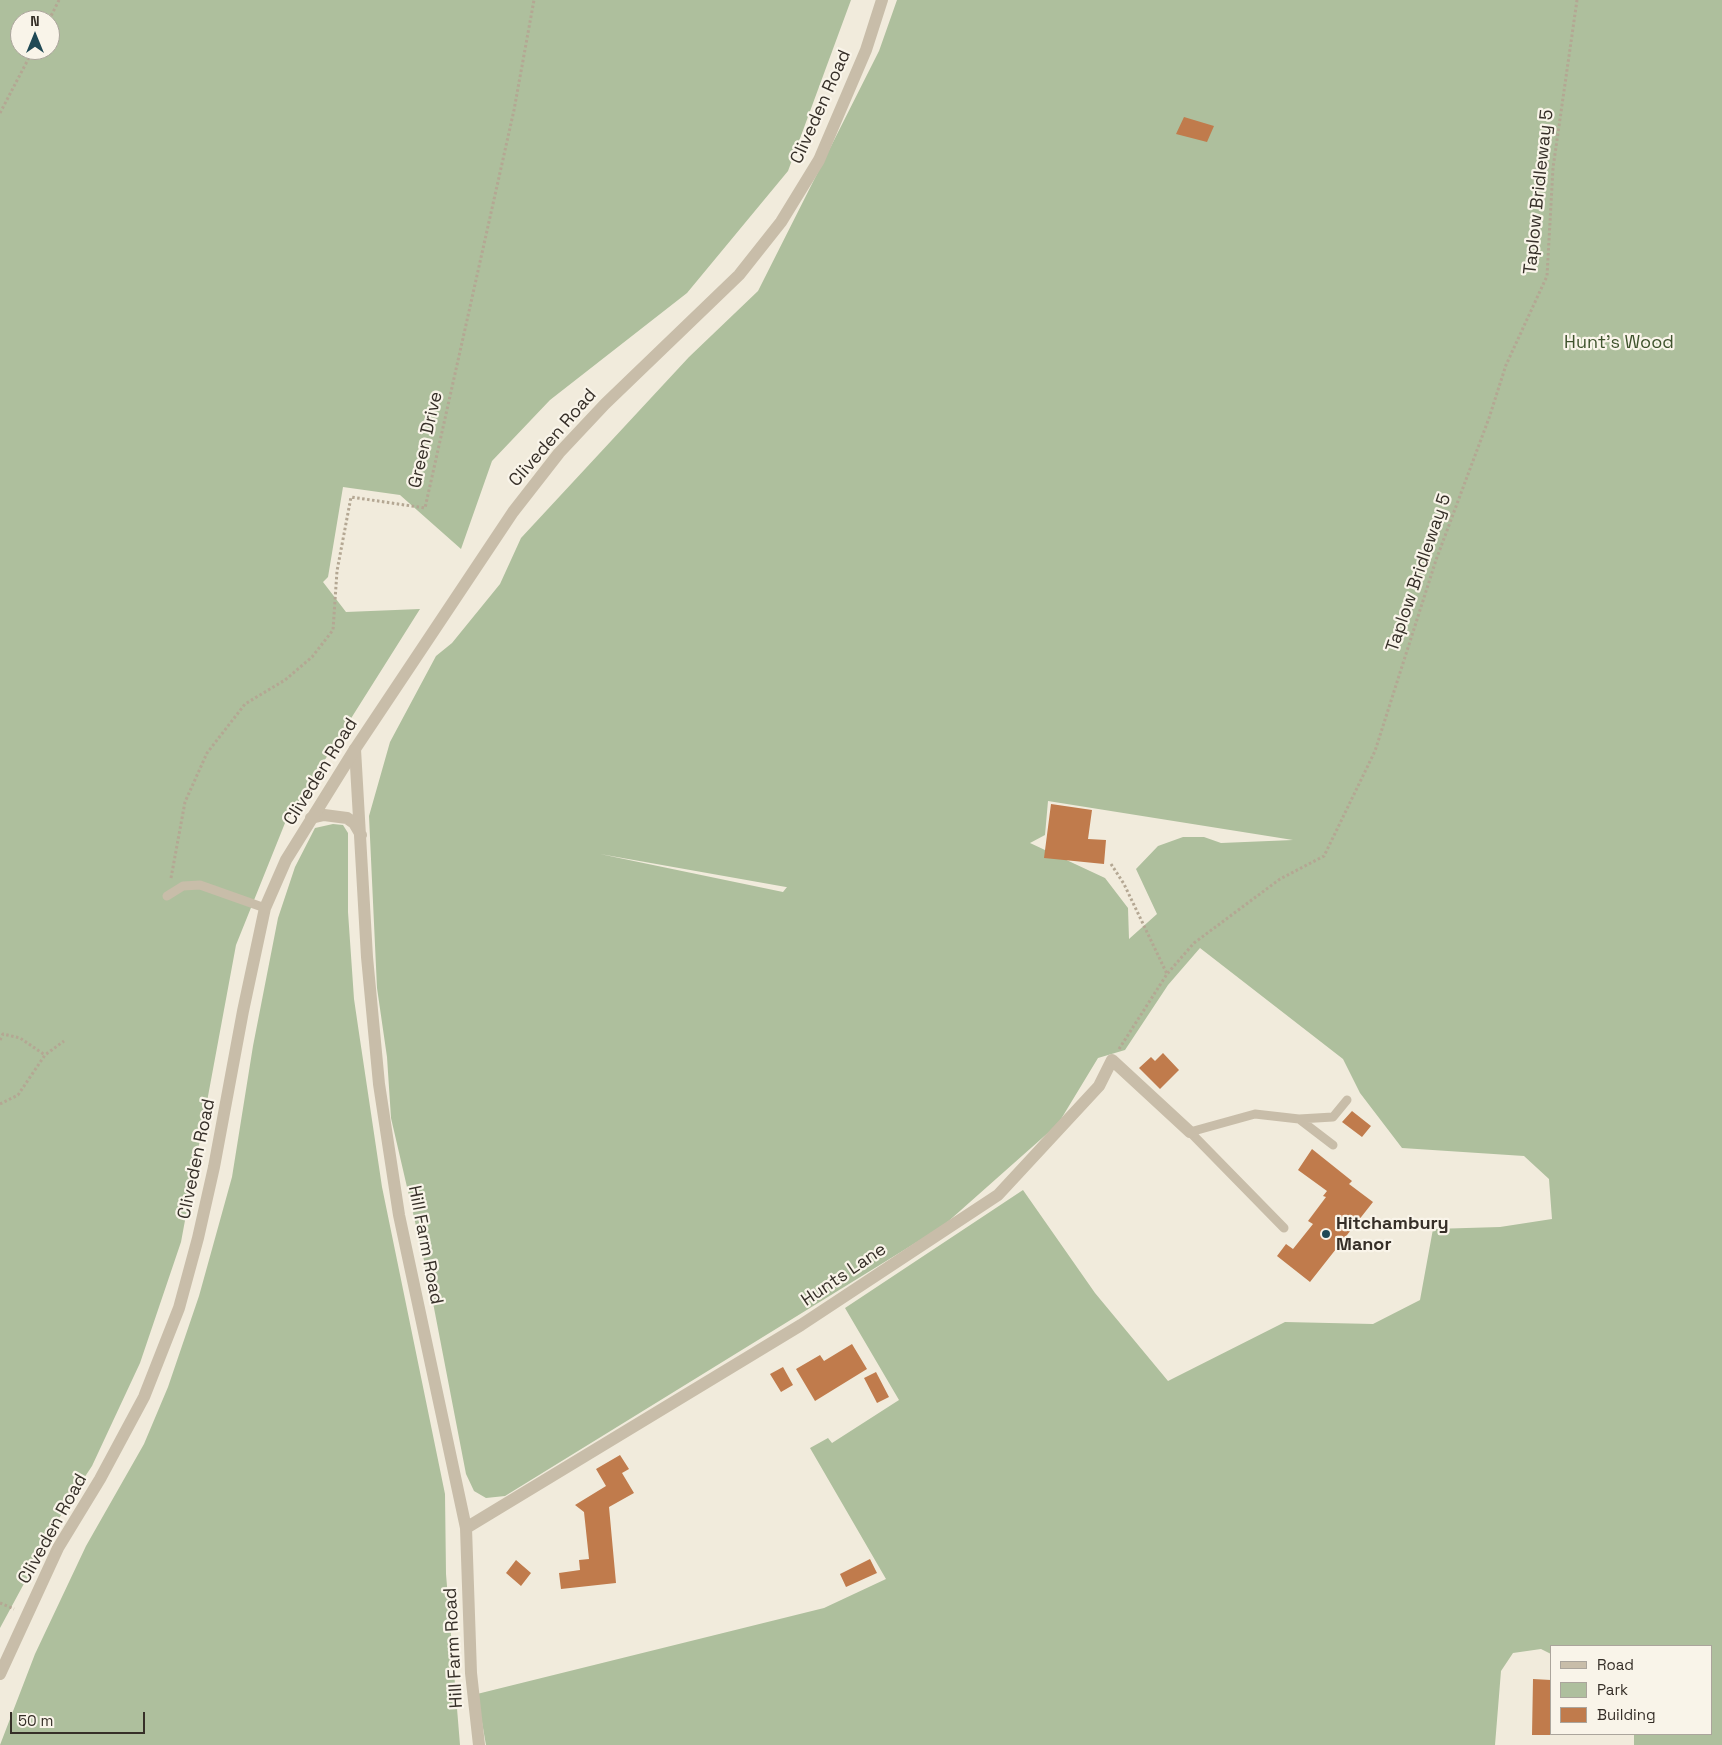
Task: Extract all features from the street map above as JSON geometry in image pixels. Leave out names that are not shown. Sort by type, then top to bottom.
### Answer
[{"type":"street","name":"Cliveden Road","points":[[0,1674],[58,1548],[100,1479],[144,1396],[179,1308],[214,1167],[243,1011],[265,908],[286,860],[355,748],[513,512],[558,453],[605,404],[739,275],[781,222],[819,160],[866,50],[882,0]]},
{"type":"street","name":"Hill Farm Road","points":[[355,748],[367,957],[380,1093],[399,1215],[466,1528],[471,1674],[479,1745]]},
{"type":"street","points":[[311,818],[324,815],[347,818],[354,823],[361,835]]},
{"type":"street","points":[[1112,1060],[1190,1132]]},
{"type":"street","name":"Hunts Lane","points":[[466,1528],[801,1325],[998,1195],[1099,1086],[1112,1060]]},
{"type":"lane","points":[[167,896],[183,886],[200,885],[265,908]]},
{"type":"lane","points":[[1284,1228],[1190,1132],[1255,1114],[1299,1119],[1333,1117],[1347,1100]]},
{"type":"lane","points":[[1299,1119],[1333,1145]]},
{"type":"path","name":"Green Drive","points":[[167,896],[186,802],[207,753],[245,704],[285,680],[312,657],[333,630],[337,571],[351,497],[425,508],[514,110],[534,0]]},
{"type":"path","name":"Taplow Bridleway 5","points":[[1112,1060],[1167,974],[1194,943],[1280,879],[1324,856],[1375,751],[1436,560],[1489,418],[1506,365],[1546,276],[1553,168],[1577,0]]},
{"type":"path","points":[[0,113],[28,60]]},
{"type":"path","points":[[1110,864],[1124,884],[1167,974]]},
{"type":"path","points":[[0,1040],[3,1034],[20,1038],[44,1055]]},
{"type":"path","points":[[0,1104],[18,1095],[44,1055],[64,1042]]},
{"type":"green space","points":[[0,0],[851,0],[788,171],[687,293],[550,400],[492,461],[461,549],[400,495],[343,487],[328,577],[323,582],[346,612],[420,609],[285,823],[236,945],[181,1242],[140,1363],[92,1466],[67,1504],[0,1628]]},
{"type":"green space","name":"Hunt's Wood","points":[[897,0],[1722,0],[1722,1745],[1634,1745],[1634,1735],[1712,1735],[1712,1645],[1550,1645],[1550,1654],[1541,1649],[1513,1653],[1501,1671],[1495,1745],[486,1745],[477,1694],[824,1608],[886,1579],[810,1448],[828,1438],[832,1443],[899,1400],[845,1308],[1023,1190],[1095,1293],[1168,1381],[1285,1322],[1373,1324],[1420,1300],[1433,1229],[1500,1227],[1552,1219],[1549,1179],[1524,1156],[1402,1148],[1360,1093],[1343,1059],[1200,948],[1168,985],[1125,1050],[1098,1058],[1058,1124],[943,1226],[505,1496],[486,1498],[474,1491],[466,1474],[429,1282],[391,1118],[387,1057],[377,988],[369,816],[390,742],[436,656],[452,643],[500,584],[521,538],[689,357],[758,291],[879,51]],"holes":[[[1048,801],[1293,840],[1221,843],[1204,837],[1183,837],[1158,846],[1136,869],[1157,914],[1129,939],[1128,908],[1105,878],[1030,843],[1045,835]],[[600,854],[786,887],[783,892]]]},
{"type":"green space","points":[[333,824],[343,825],[348,833],[348,912],[354,999],[382,1187],[445,1494],[446,1574],[460,1745],[0,1745],[35,1654],[86,1546],[144,1444],[168,1387],[199,1296],[232,1177],[253,1046],[278,918],[295,867],[315,828]]},
{"type":"building","points":[[1184,117],[1214,126],[1207,142],[1176,134]]},
{"type":"building","points":[[1051,804],[1092,810],[1088,839],[1106,840],[1104,864],[1044,858]]},
{"type":"building","points":[[1163,1053],[1179,1070],[1160,1089],[1139,1068],[1151,1057],[1155,1061]]},
{"type":"building","points":[[1352,1111],[1371,1126],[1362,1137],[1342,1122]]},
{"type":"building","name":"Hitchambury Manor","points":[[1312,1149],[1352,1181],[1349,1184],[1373,1202],[1310,1282],[1277,1256],[1286,1244],[1293,1249],[1313,1224],[1308,1221],[1326,1197],[1323,1196],[1327,1191],[1298,1170]]},
{"type":"building","points":[[852,1344],[867,1369],[815,1401],[796,1369],[820,1355],[824,1361]]},
{"type":"building","points":[[783,1367],[793,1385],[781,1392],[770,1374]]},
{"type":"building","points":[[876,1372],[889,1397],[877,1403],[864,1378]]},
{"type":"building","points":[[620,1455],[629,1469],[622,1473],[634,1493],[609,1507],[616,1583],[561,1589],[559,1573],[580,1570],[579,1560],[589,1559],[584,1512],[575,1505],[606,1486],[596,1469]]},
{"type":"building","points":[[870,1559],[877,1573],[846,1587],[840,1574]]},
{"type":"building","points":[[516,1560],[531,1573],[521,1586],[506,1573]]},
{"type":"building","points":[[1533,1679],[1550,1680],[1550,1735],[1532,1735]]},
{"type":"place","name":"Hitchambury Manor","points":[[1326,1234]]}]
